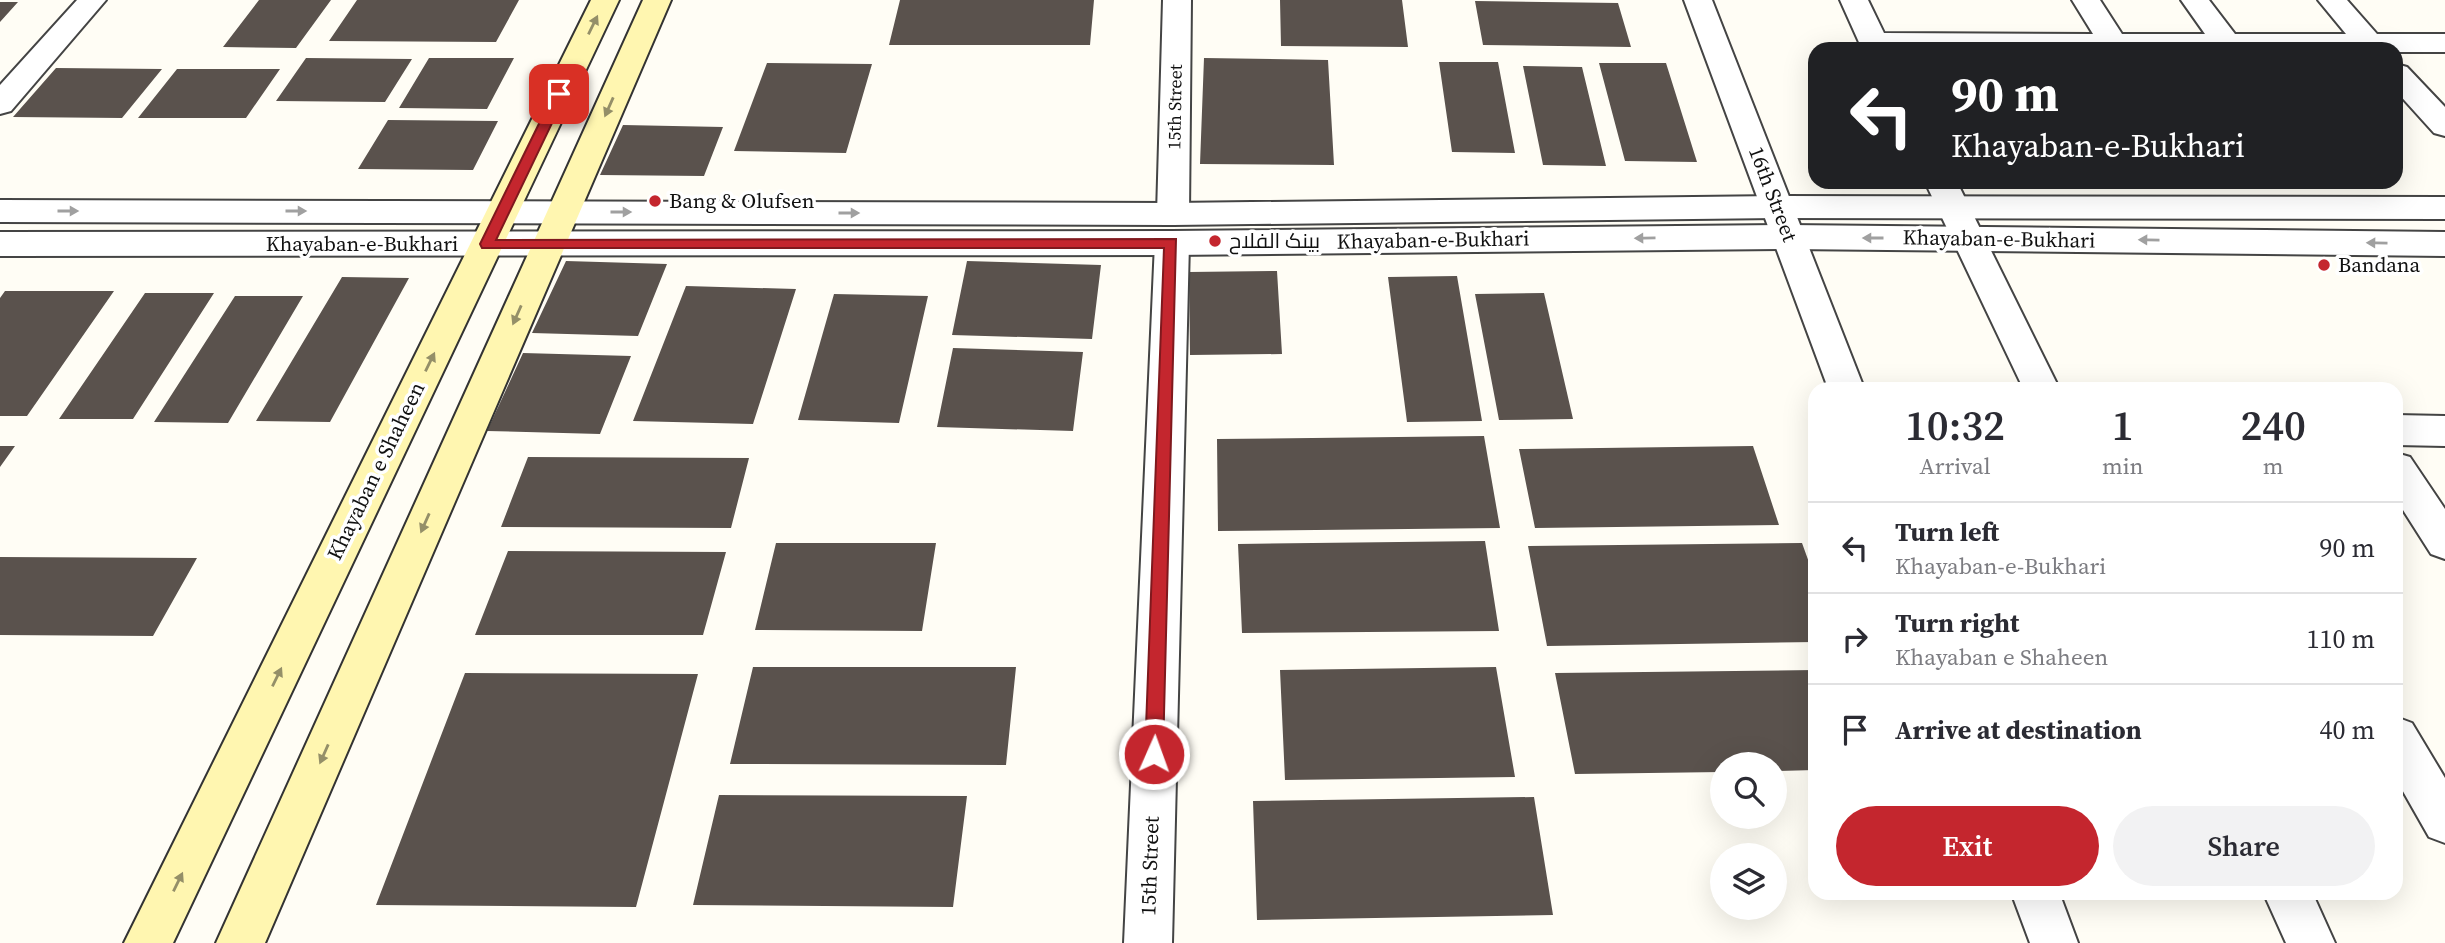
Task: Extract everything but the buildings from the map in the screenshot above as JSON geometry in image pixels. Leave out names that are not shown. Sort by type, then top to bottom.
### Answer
[{"type":"main road","name":"Khayaban e Shaheen","points":[[148,943],[606,0]]},
{"type":"main road","points":[[240,943],[657,0]]},
{"type":"street","points":[[0,104],[92,0]]},
{"type":"street","name":"15th Street","points":[[1148,943],[1177,0]]},
{"type":"street","name":"16th Street","points":[[1698,0],[1844,382]]},
{"type":"street","points":[[1854,0],[1874,42]]},
{"type":"street","points":[[2086,0],[2113,42]]},
{"type":"street","points":[[2194,0],[2226,42]]},
{"type":"street","points":[[2332,0],[2368,42]]},
{"type":"street","points":[[2403,45],[2445,43]]},
{"type":"street","points":[[2403,80],[2444,124]]},
{"type":"street","name":"Khayaban-e-Bukhari","points":[[0,244],[494,228],[1172,229],[1784,222],[1954,210],[2445,208]]},
{"type":"street","points":[[1954,210],[2038,382]]},
{"type":"street","name":"Khayaban-e-Bukhari","points":[[1954,210],[2445,244]]},
{"type":"street","name":"Khayaban-e-Bukhari","points":[[0,211],[494,228]]},
{"type":"street","points":[[2403,430],[2445,430]]},
{"type":"street","points":[[2403,479],[2445,542]]},
{"type":"street","points":[[2403,749],[2445,821]]},
{"type":"street","points":[[2038,900],[2054,943]]},
{"type":"street","points":[[2291,900],[2311,943]]},
{"type":"place","name":"Bang & Olufsen","points":[[655,201]]},
{"type":"place","name":"بینک الفلاح","points":[[1215,241]]},
{"type":"place","name":"Bandana","points":[[2324,265]]},
{"type":"route","points":[[559,94],[486,244],[1171,243],[1154,754]]}]
